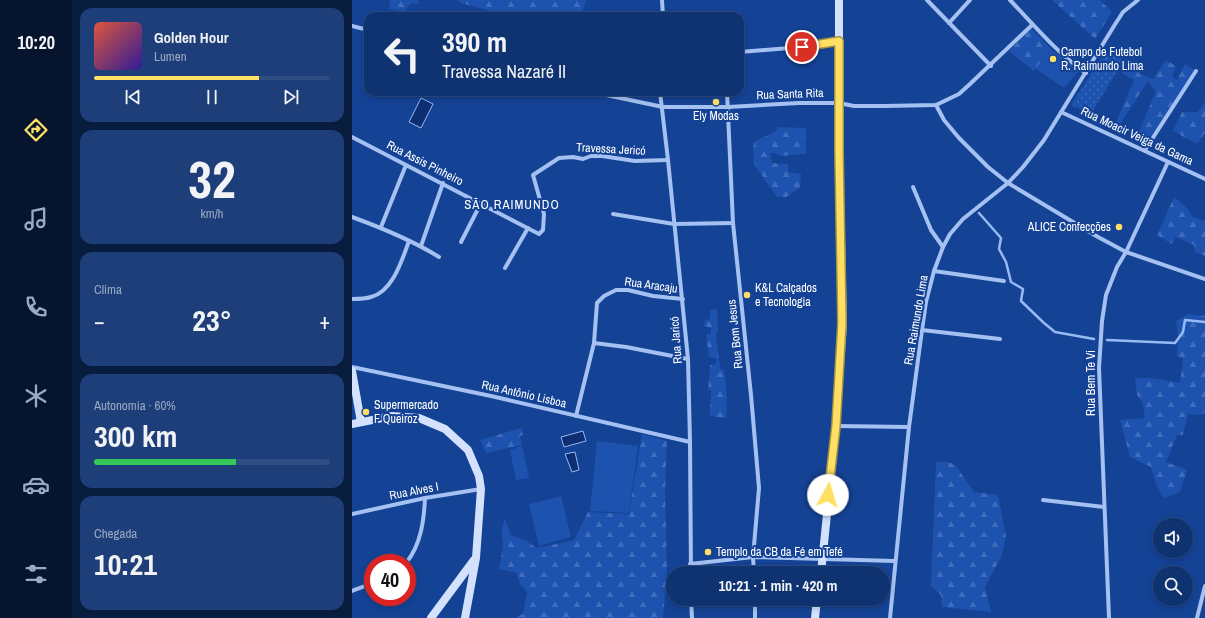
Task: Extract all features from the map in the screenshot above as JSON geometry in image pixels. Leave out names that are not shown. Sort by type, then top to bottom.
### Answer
[{"type":"street","points":[[662,0],[663,12]]},
{"type":"street","points":[[822,566],[836,426],[842,323],[839,152],[839,0]]},
{"type":"street","points":[[927,0],[990,66]]},
{"type":"street","points":[[949,23],[970,0]]},
{"type":"street","points":[[1010,0],[1032,25],[1062,54],[1086,73]]},
{"type":"street","name":"Rua Raimundo Lima","points":[[890,618],[909,427],[926,302],[934,271],[943,247],[950,234],[963,219],[1008,183],[1023,168],[1086,73],[1123,12],[1138,0]]},
{"type":"street","name":"Rua Santa Rita","points":[[610,96],[663,108],[728,107],[799,103],[839,103],[854,106],[936,105],[959,94],[1032,25]]},
{"type":"street","points":[[352,26],[364,29]]},
{"type":"street","points":[[744,52],[802,47],[839,41]]},
{"type":"street","points":[[1144,150],[1196,71]]},
{"type":"street","name":"Rua Jaricó","points":[[661,96],[688,359],[690,564]]},
{"type":"street","name":"Rua Bom Jesus","points":[[727,96],[733,223],[752,395],[760,488],[754,566]]},
{"type":"street","points":[[936,105],[944,120],[959,138],[988,167],[1008,183],[1126,252],[1205,279]]},
{"type":"street","name":"Rua Moacir Veiga da Gama","points":[[1061,112],[1205,179]]},
{"type":"street","name":"Rua Assis Pinheiro","points":[[352,137],[539,234],[543,230],[544,214],[533,175]]},
{"type":"street","name":"Travessa Jericó","points":[[533,175],[559,158],[602,156],[635,161],[668,160]]},
{"type":"street","name":"Rua Bem Te Vi","points":[[1109,618],[1099,368],[1102,321],[1106,295],[1168,162]]},
{"type":"street","points":[[381,227],[406,165]]},
{"type":"street","points":[[421,246],[443,184]]},
{"type":"street","points":[[913,187],[931,230],[943,247]]},
{"type":"street","points":[[461,242],[481,203]]},
{"type":"street","points":[[613,214],[674,224],[733,223]]},
{"type":"street","points":[[352,217],[381,227],[421,246],[439,257]]},
{"type":"street","points":[[504,268],[528,228]]},
{"type":"street","points":[[352,299],[370,297],[382,292],[394,275],[409,241]]},
{"type":"street","points":[[934,271],[1004,281]]},
{"type":"street","name":"Rua Aracaju","points":[[594,343],[597,303],[604,296],[616,290],[628,290],[653,296],[682,300]]},
{"type":"street","points":[[922,330],[1000,339]]},
{"type":"street","points":[[576,416],[594,343],[626,347],[688,359]]},
{"type":"street","name":"Rua Antônio Lisboa","points":[[352,367],[690,442]]},
{"type":"street","points":[[352,371],[361,422]]},
{"type":"street","points":[[352,424],[392,416],[419,418],[445,429],[468,450],[479,476],[481,489],[476,558],[465,618]]},
{"type":"street","points":[[836,426],[909,427]]},
{"type":"street","name":"Rua Alves I","points":[[352,514],[425,498],[481,489]]},
{"type":"street","points":[[413,554],[421,530],[425,498]]},
{"type":"street","points":[[1042,500],[1104,507]]},
{"type":"street","points":[[690,564],[754,557],[895,561]]},
{"type":"street","points":[[431,618],[476,558]]},
{"type":"street","points":[[352,591],[364,586]]},
{"type":"street","points":[[1196,618],[1205,586]]},
{"type":"street","points":[[691,606],[692,618]]},
{"type":"street","points":[[755,606],[755,618]]},
{"type":"street","points":[[815,618],[816,606]]},
{"type":"green space","points":[[390,0],[418,0],[419,4],[411,3],[404,12],[389,9]]},
{"type":"green space","points":[[457,0],[586,0],[582,12],[542,12],[532,10],[531,12],[494,12],[461,3]]},
{"type":"green space","points":[[1052,0],[1100,0],[1112,12],[1095,39]]},
{"type":"green space","points":[[1031,28],[1051,49],[1034,71],[1009,51]]},
{"type":"green space","name":"Campo de Futebol R. Raimundo Lima","points":[[1051,49],[1079,71],[1064,88],[1036,69]]},
{"type":"green space","points":[[1106,50],[1124,60],[1091,114],[1071,105]]},
{"type":"green space","points":[[1166,60],[1176,66],[1172,77],[1177,80],[1185,64],[1196,71],[1146,143],[1136,139],[1156,91],[1148,81],[1117,129],[1114,127],[1134,80],[1121,73],[1128,68],[1153,79]]},
{"type":"green space","points":[[1205,102],[1205,133],[1197,144],[1173,131],[1182,112],[1198,112]]},
{"type":"green space","points":[[777,127],[806,128],[806,154],[780,156],[775,153],[770,153],[772,163],[788,164],[789,172],[801,174],[800,188],[786,197],[777,197],[754,164],[754,142],[776,131]]},
{"type":"green space","points":[[1174,197],[1188,209],[1192,217],[1205,221],[1205,256],[1195,252],[1194,245],[1176,237],[1172,244],[1157,235]]},
{"type":"green space","points":[[717,309],[718,332],[716,334],[720,369],[724,369],[727,398],[726,418],[710,416],[711,390],[708,390],[710,365],[715,365],[717,359],[709,357],[706,335],[711,334],[711,328],[704,326],[705,320],[710,319],[710,310]]},
{"type":"green space","points":[[1189,314],[1205,316],[1205,413],[1200,415],[1188,414],[1183,435],[1177,435],[1166,462],[1187,470],[1180,492],[1164,498],[1156,484],[1151,467],[1130,457],[1120,420],[1145,418],[1143,404],[1137,395],[1135,378],[1151,378],[1180,383],[1183,358],[1177,356],[1178,333],[1176,321]]},
{"type":"green space","points":[[521,428],[523,435],[520,436],[522,445],[486,453],[480,440]]},
{"type":"green space","points":[[642,434],[667,441],[665,491],[667,566],[663,618],[515,618],[523,614],[527,592],[520,584],[517,573],[499,569],[503,547],[502,528],[505,519],[511,535],[526,541],[537,548],[574,540],[588,512],[629,514]]},
{"type":"green space","points":[[597,441],[638,446],[629,513],[590,511]]},
{"type":"green space","points":[[522,446],[529,478],[516,480],[510,450]]},
{"type":"green space","points":[[936,462],[949,462],[956,466],[974,492],[998,495],[1006,536],[1002,555],[985,587],[991,612],[942,607],[941,595],[931,586]]},
{"type":"green space","points":[[561,496],[571,537],[539,546],[529,504]]},
{"type":"shaded area","points":[[421,98],[433,104],[421,128],[409,122]]},
{"type":"shaded area","points":[[583,431],[586,441],[564,447],[561,437]]},
{"type":"shaded area","points":[[575,452],[579,470],[572,472],[565,454]]},
{"type":"waterway","points":[[979,213],[1001,238],[999,249],[1006,262],[1011,282],[1023,289],[1021,301],[1055,332],[1094,339]]},
{"type":"waterway","points":[[1107,340],[1175,343],[1183,332],[1185,320],[1205,322]]},
{"type":"place","name":"Campo de Futebol R. Raimundo Lima","points":[[1053,59]]},
{"type":"place","name":"Ely Modas","points":[[716,102]]},
{"type":"place","name":"ALICE Confecções","points":[[1119,227]]},
{"type":"place","name":"K&L Calçados e Tecnologia","points":[[747,295]]},
{"type":"place","name":"Supermercado F Queiroz","points":[[366,412]]},
{"type":"place","name":"Templo da CB da Fé em Tefé","points":[[708,552]]},
{"type":"district","name":"SÃO RAIMUNDO","points":[[512,204]]},
{"type":"route","points":[[802,47],[839,41],[842,323],[836,426],[828,495]]}]
